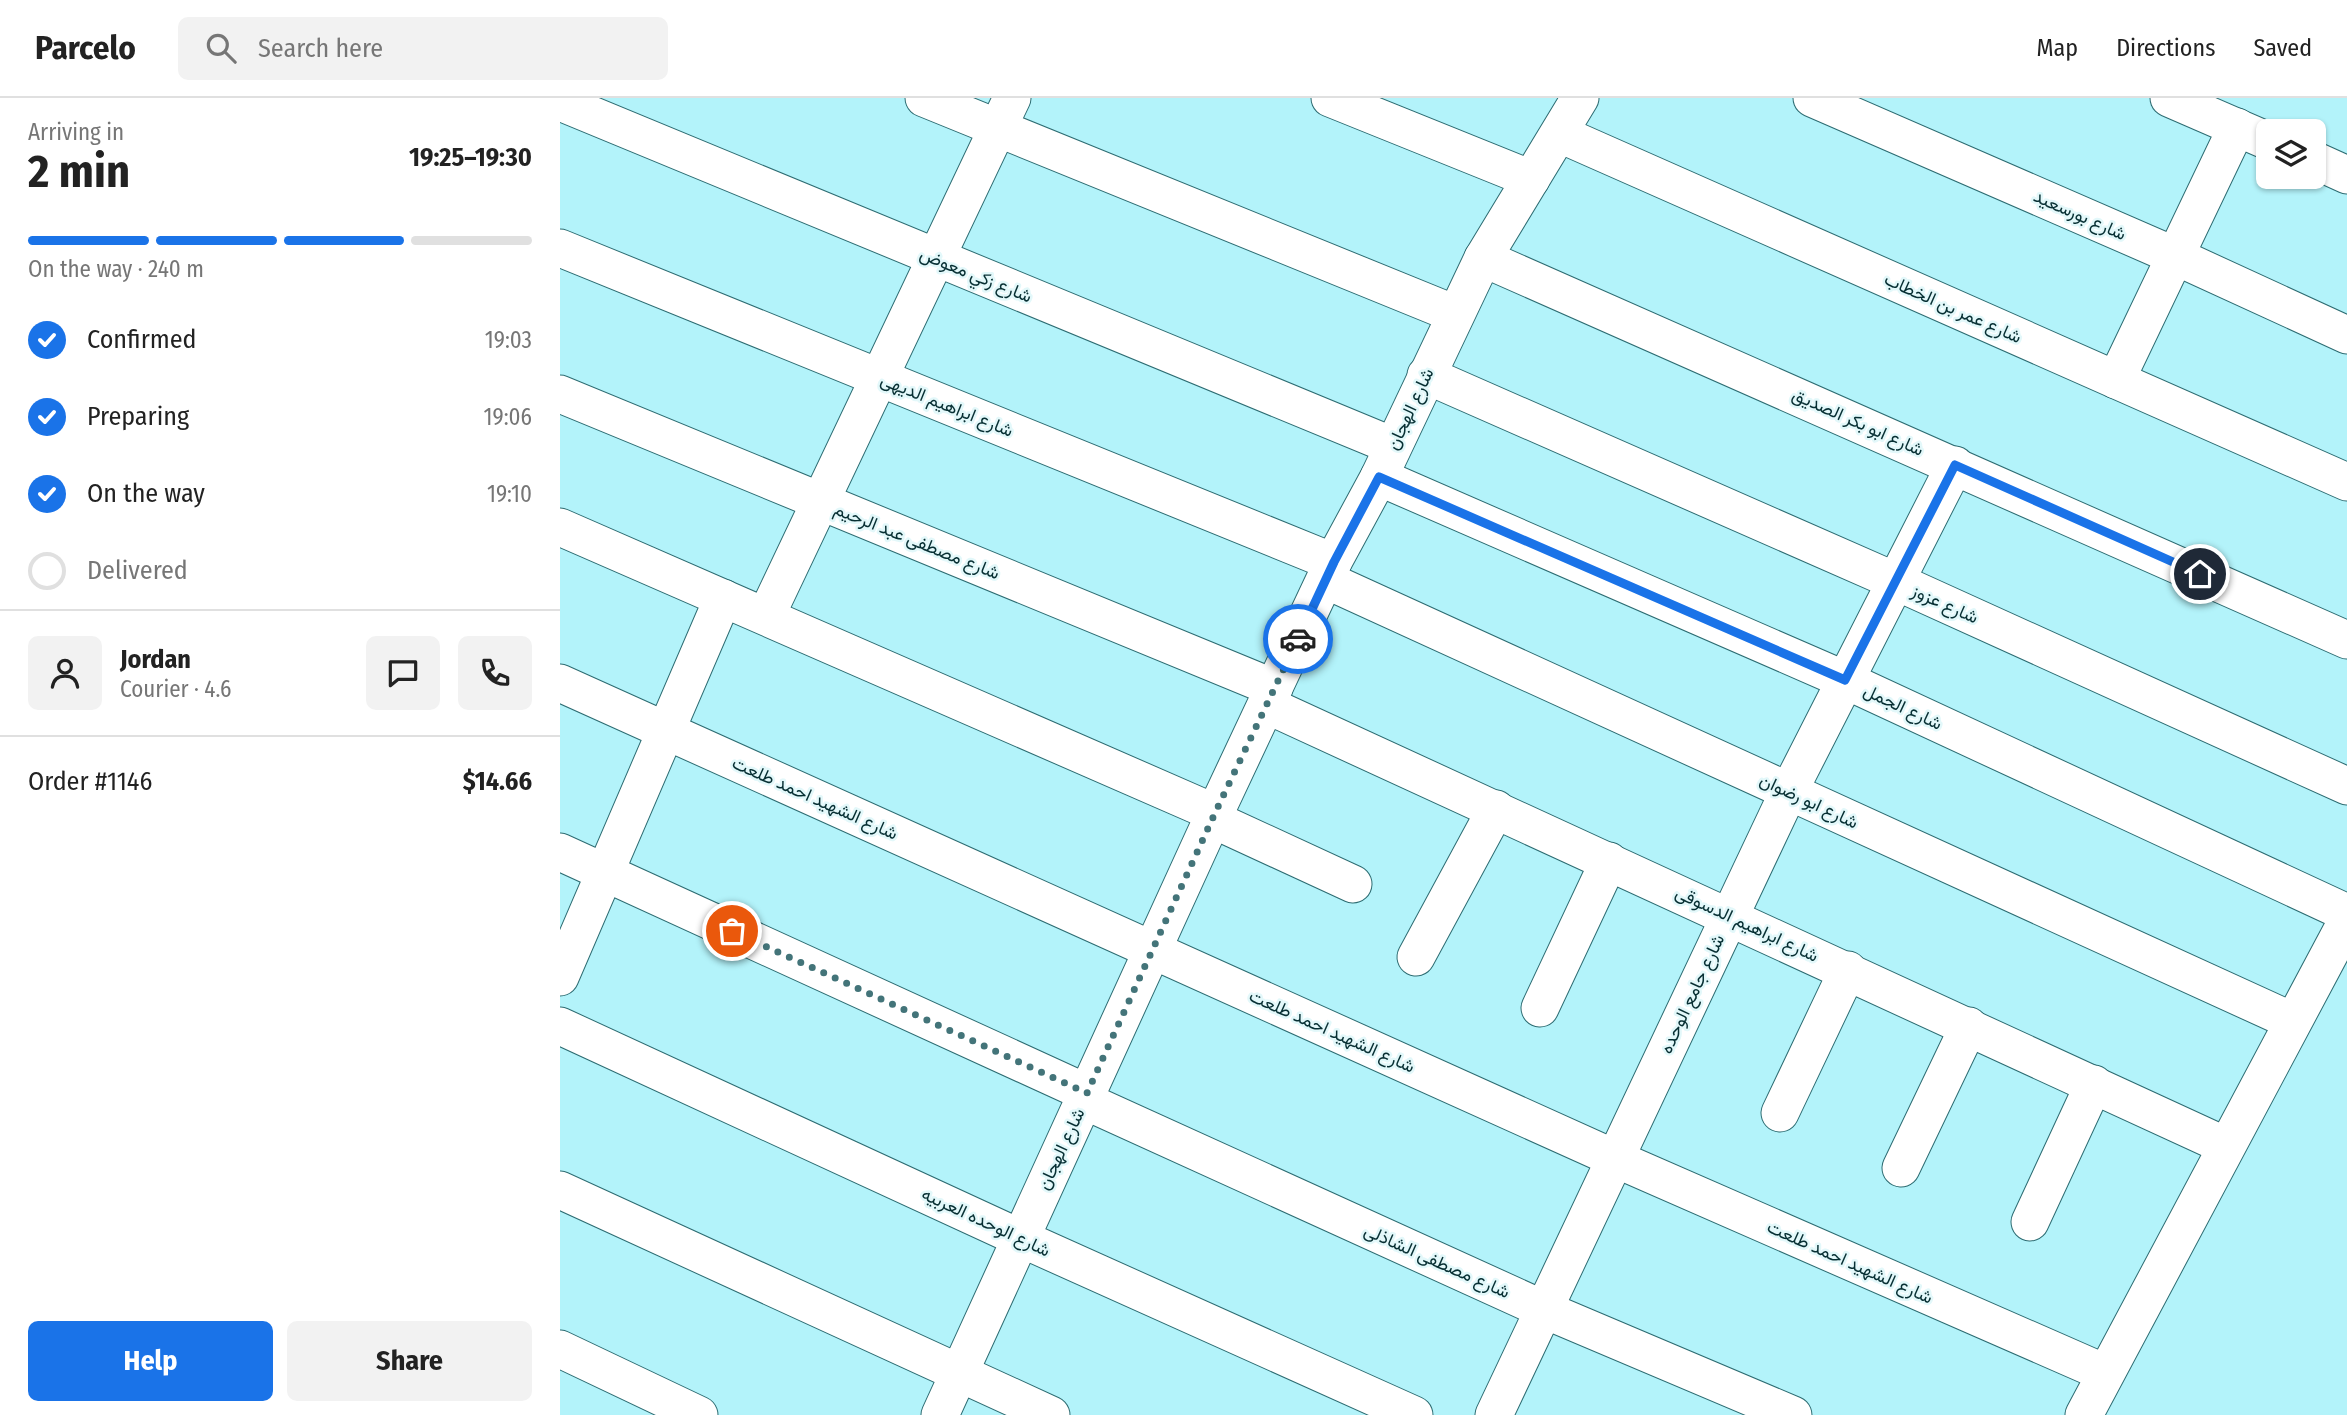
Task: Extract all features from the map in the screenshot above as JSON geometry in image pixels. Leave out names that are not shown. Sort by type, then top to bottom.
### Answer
[{"type":"street","points":[[923,98],[1005,113],[1455,314]]},
{"type":"street","points":[[1330,98],[1531,179]]},
{"type":"street","name":"شارع الهجان","points":[[940,1415],[1213,816],[1330,571],[1386,462],[1483,258],[1580,98]]},
{"type":"street","name":"شارع بورسعيد","points":[[1812,98],[2175,256],[2347,335]]},
{"type":"street","points":[[2116,380],[2175,256],[2252,134],[2169,98]]},
{"type":"street","name":"شارع زكي معوض","points":[[560,103],[936,258],[1386,462]]},
{"type":"street","points":[[766,616],[1005,113]]},
{"type":"street","name":"شارع عمر بن الخطاب","points":[[1560,134],[2347,482]]},
{"type":"street","points":[[2326,165],[2347,175]]},
{"type":"street","name":"شارع ابراهيم الديهى","points":[[560,248],[879,378],[1330,571]]},
{"type":"street","name":"شارع ابو بكر الصديق","points":[[1483,258],[2347,640]]},
{"type":"street","name":"شارع عزوز","points":[[1426,375],[2347,786]]},
{"type":"street","name":"شارع مصطفى عبد الرحيم","points":[[560,394],[821,501],[1270,696]]},
{"type":"street","name":"شارع الجمل","points":[[1386,462],[1845,680],[2347,913]]},
{"type":"street","name":"شارع جامع الوحده","points":[[1494,1415],[1729,915],[1955,465]]},
{"type":"street","points":[[560,527],[1213,816],[1353,884]]},
{"type":"street","name":"شارع ابو رضوان","points":[[1330,571],[1789,792],[2292,1021]]},
{"type":"street","points":[[560,977],[723,598]]},
{"type":"street","name":"شارع الشهيد احمد طلعت","points":[[560,683],[1616,1159],[2105,1373]]},
{"type":"street","name":"شارع ابراهيم الدسوقى","points":[[1270,696],[1496,809],[2226,1146]]},
{"type":"street","points":[[1416,957],[1496,809]]},
{"type":"street","name":"شارع مصطفى الشاذلى","points":[[560,852],[1545,1310],[1793,1415]]},
{"type":"street","points":[[1540,1008],[1609,861]]},
{"type":"street","points":[[2084,1415],[2347,921]]},
{"type":"street","points":[[1780,1114],[1848,970]]},
{"type":"street","name":"شارع الوحده العربيه","points":[[560,1026],[1020,1238],[1415,1415]]},
{"type":"street","points":[[1900,1168],[1969,1026]]},
{"type":"street","points":[[2030,1222],[2094,1084]]},
{"type":"street","points":[[560,1190],[1051,1415]]},
{"type":"street","points":[[560,1349],[699,1415]]},
{"type":"way so far","points":[[732,931],[1087,1093],[1298,639]]},
{"type":"route","points":[[1298,639],[1334,562],[1379,477],[1845,680],[1955,465],[2200,574]]}]
